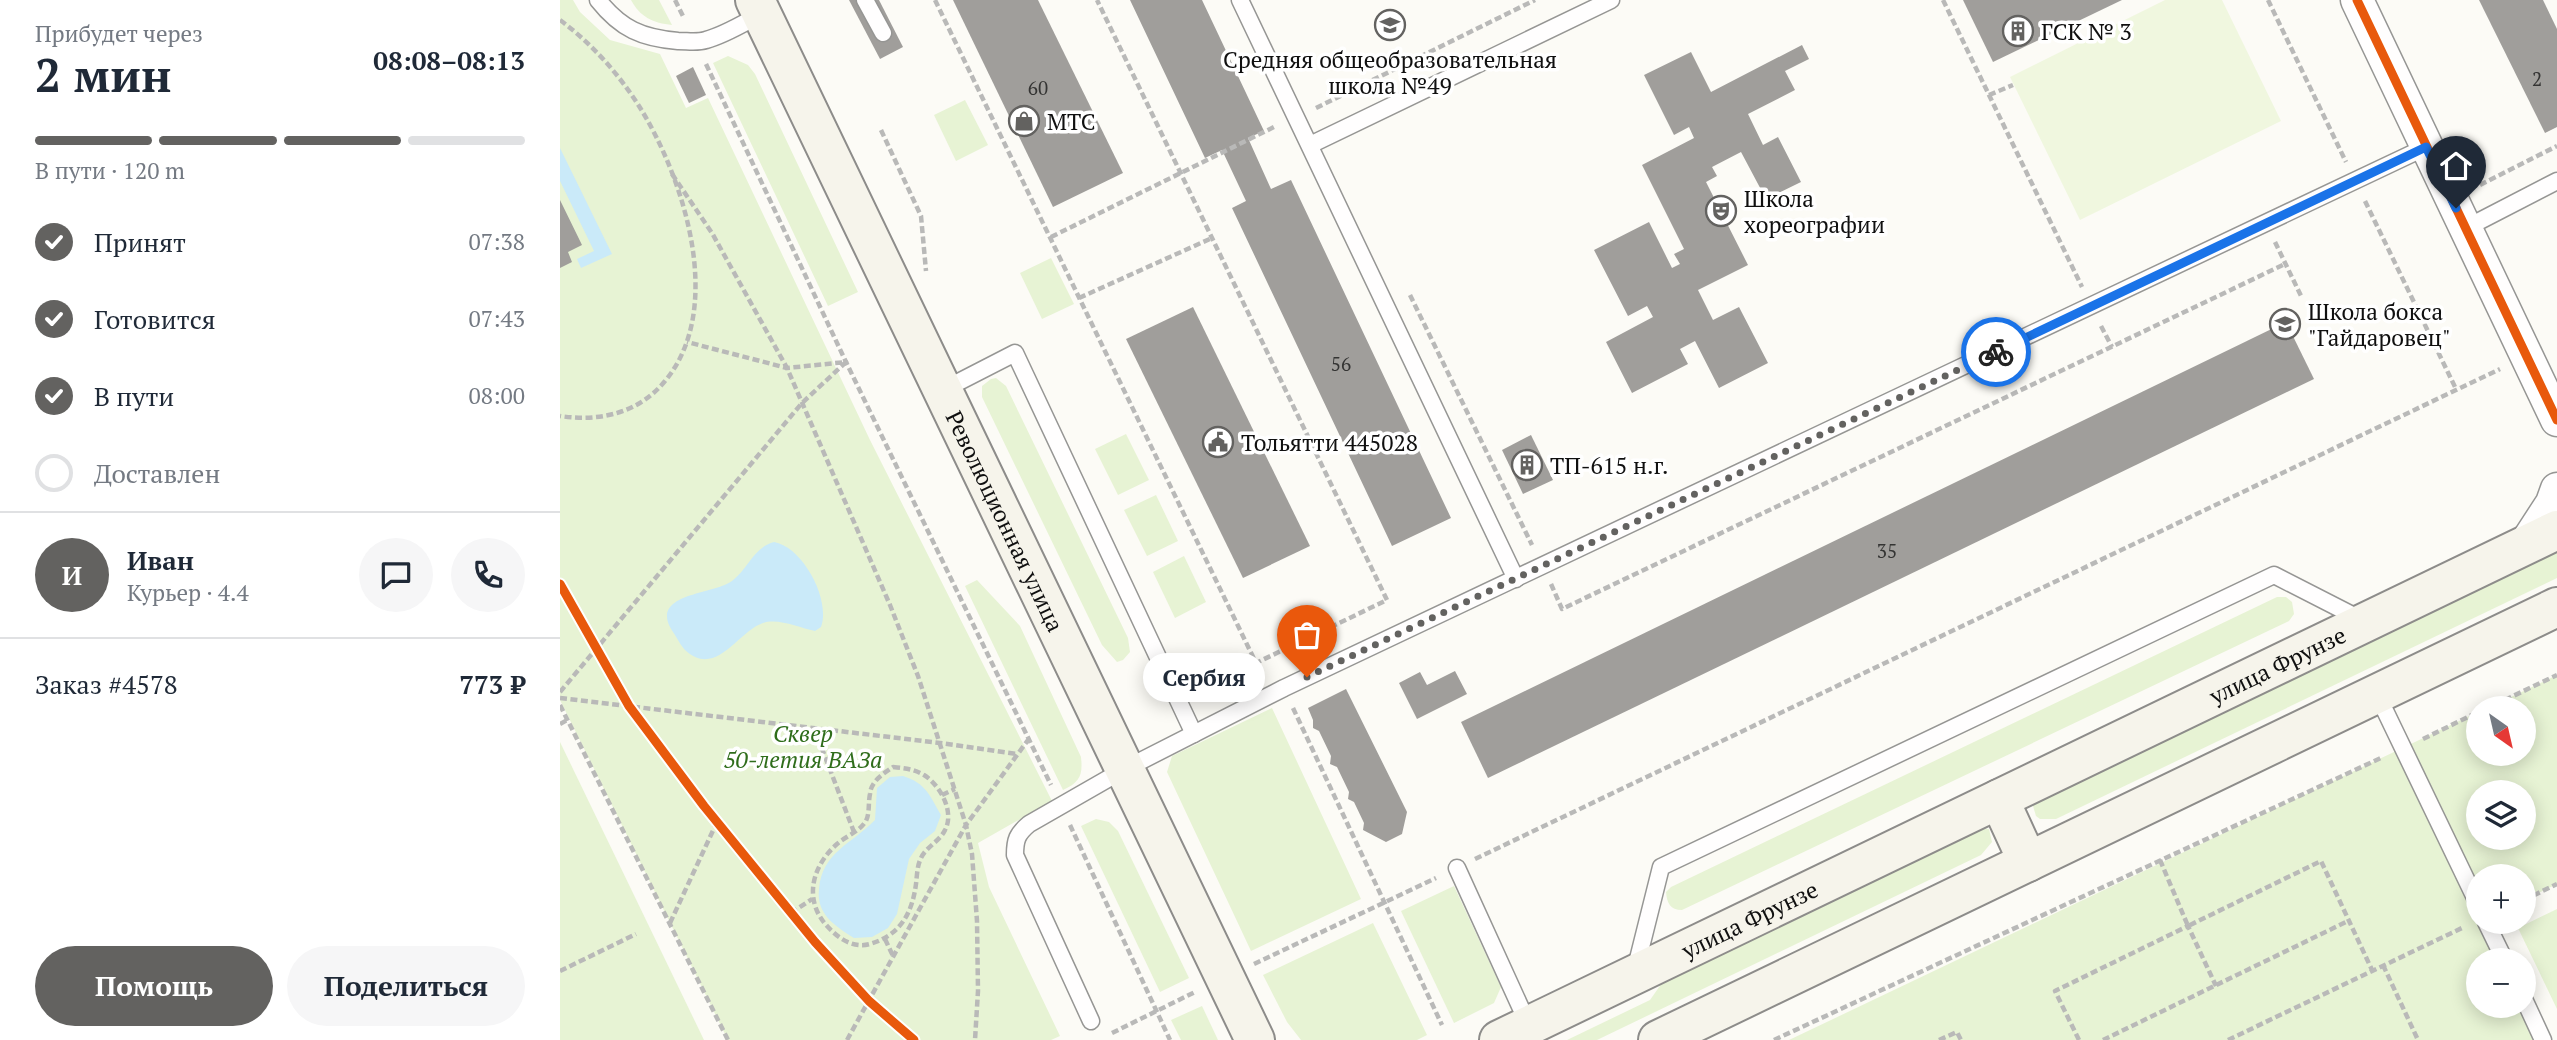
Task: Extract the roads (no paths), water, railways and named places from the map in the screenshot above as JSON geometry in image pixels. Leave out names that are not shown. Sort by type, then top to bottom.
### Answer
[{"type":"main road","name":"Революционная улица","points":[[758,7],[1255,1040]]},
{"type":"main road","name":"улица Фрунзе","points":[[1514,1033],[2541,538]]},
{"type":"main road","points":[[1658,1040],[2557,607]]},
{"type":"main road","points":[[1999,799],[2028,862]]},
{"type":"street","points":[[2357,0],[2528,356],[2550,406],[2557,444]]},
{"type":"street","points":[[2541,538],[2557,489]]},
{"type":"lane","points":[[598,0],[613,19],[631,30],[656,39],[696,42],[708,40],[758,7]]},
{"type":"lane","points":[[865,0],[883,33]]},
{"type":"lane","points":[[1240,0],[1516,579]]},
{"type":"lane","points":[[1310,145],[1611,0]]},
{"type":"lane","points":[[1091,1021],[1016,855],[1019,832],[1125,769],[1284,688],[2426,147]]},
{"type":"lane","points":[[2466,228],[2557,181]]},
{"type":"lane","points":[[943,390],[1015,353],[1194,734]]},
{"type":"lane","points":[[1634,975],[1661,867],[2274,575],[2366,622]]},
{"type":"lane","points":[[2377,694],[2466,880]]},
{"type":"lane","points":[[1457,868],[1514,1033]]},
{"type":"lane","points":[[2533,1018],[2543,1040]]},
{"type":"water","points":[[560,148],[612,254],[581,268],[577,259],[594,251],[560,181]]},
{"type":"water","points":[[774,542],[795,554],[812,576],[822,603],[821,627],[815,631],[782,623],[763,623],[717,656],[707,659],[696,657],[685,650],[667,619],[675,602],[732,581],[756,553]]},
{"type":"water","points":[[903,776],[922,786],[941,815],[935,831],[920,843],[909,859],[897,914],[888,928],[872,937],[854,938],[834,924],[824,912],[819,898],[821,876],[832,857],[875,820],[877,788],[890,777]]},
{"type":"place","name":"Средняя общеобразовательная школа №49","points":[[1390,25]]},
{"type":"place","name":"ГСК № 3","points":[[2018,31]]},
{"type":"place","name":"МТС","points":[[1024,121]]},
{"type":"place","name":"Школа хореографии","points":[[1721,211]]},
{"type":"place","name":"Школа бокса \"Гайдаровец\"","points":[[2285,324]]},
{"type":"place","name":"Тольятти 445028","points":[[1218,442]]},
{"type":"place","name":"ТП-615 н.г.","points":[[1527,465]]},
{"type":"place","name":"Сербия","points":[[1307,677]]},
{"type":"park label","name":"Сквер 50-летия ВАЗа","points":[[803,746]]}]
